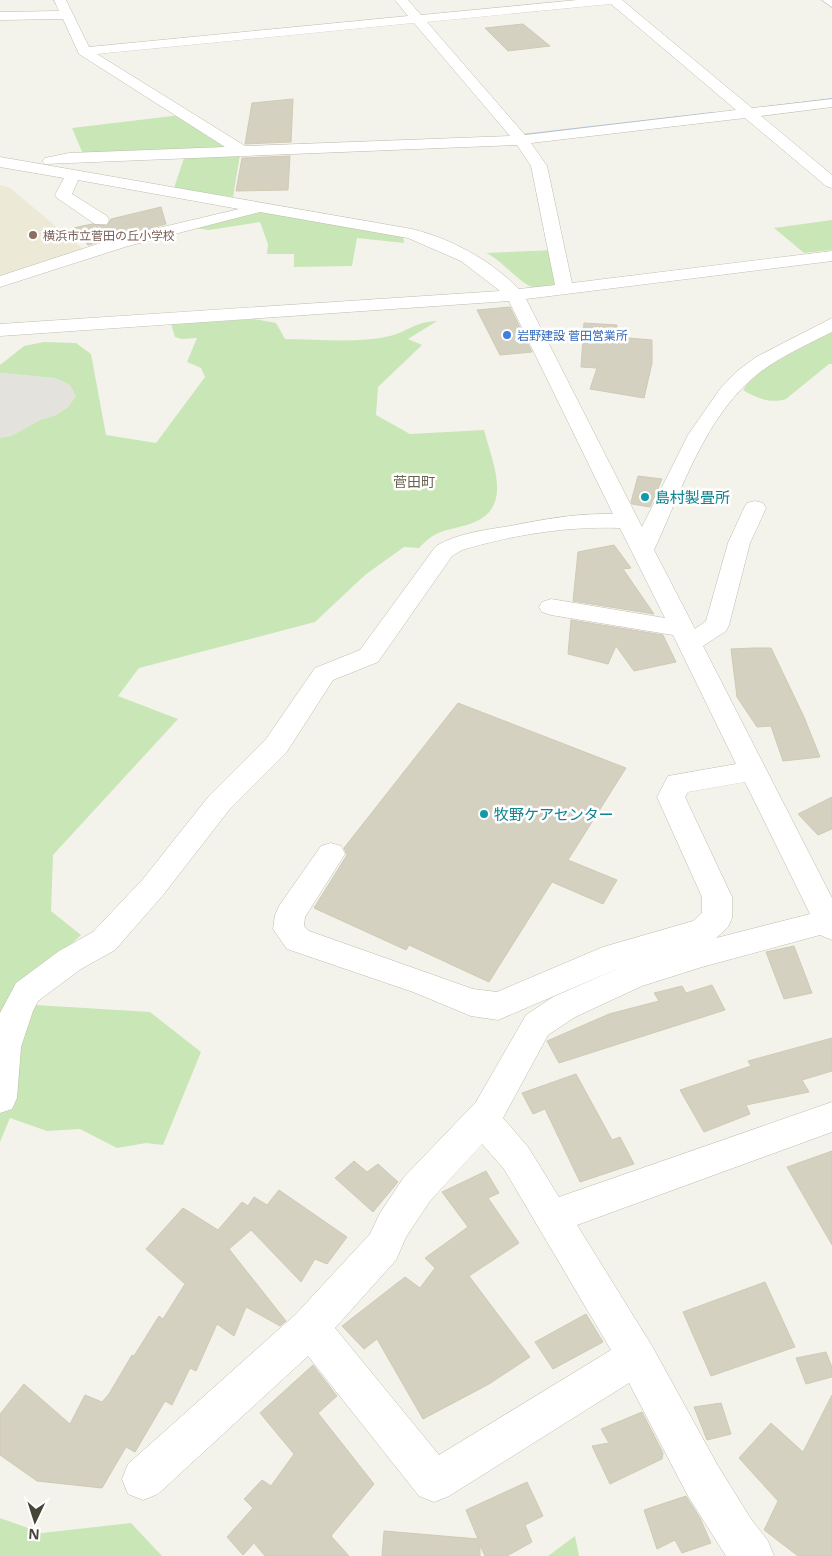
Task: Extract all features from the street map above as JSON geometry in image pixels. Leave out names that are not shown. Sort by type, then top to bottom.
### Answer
[{"type":"street","points":[[401,0],[521,140],[539,166],[565,290]]},
{"type":"street","points":[[84,51],[615,0],[832,183]]},
{"type":"street","points":[[828,0],[832,3]]},
{"type":"street","points":[[0,16],[65,4],[84,51],[243,152]]},
{"type":"street","points":[[30,168],[69,158],[521,140],[832,103]]},
{"type":"street","points":[[0,162],[381,228],[432,240],[481,265],[502,282],[515,295],[830,924],[702,954],[633,976],[564,1007],[537,1025],[488,1112],[417,1189],[393,1225],[383,1247],[310,1328],[143,1479]]},
{"type":"street","points":[[9,180],[94,178]]},
{"type":"street","points":[[71,179],[63,195],[101,220]]},
{"type":"street","points":[[0,282],[122,242],[261,207]]},
{"type":"street","points":[[0,330],[515,295],[832,256]]},
{"type":"street","points":[[642,550],[695,442],[716,409],[744,376],[832,324]]},
{"type":"street","points":[[551,607],[686,636],[717,625],[739,543],[755,508]]},
{"type":"street","points":[[0,1098],[5,1047],[18,1007],[26,992],[70,960],[104,941],[153,887],[219,802],[276,746],[324,674],[369,656],[438,556],[454,545],[562,523],[588,520],[627,521]]},
{"type":"street","points":[[331,854],[290,916],[288,929],[298,940],[424,983],[471,1002],[498,1006],[614,956],[703,931],[717,918],[717,897],[671,797],[678,783],[753,771]]},
{"type":"street","points":[[551,1217],[832,1117]]},
{"type":"street","points":[[482,1119],[516,1158],[636,1357],[702,1481],[736,1534],[753,1556]]},
{"type":"street","points":[[310,1328],[434,1481],[636,1357]]},
{"type":"shaded area","name":"横浜市立菅田の丘小学校","points":[[0,185],[10,188],[84,250],[0,277]]},
{"type":"shaded area","points":[[0,373],[55,378],[70,385],[76,396],[68,407],[56,415],[40,420],[11,436],[0,438]]},
{"type":"green space","points":[[181,115],[231,148],[83,154],[72,128]]},
{"type":"green space","points":[[240,155],[233,197],[174,188],[184,158]]},
{"type":"green space","points":[[263,212],[403,237],[404,243],[357,238],[352,266],[294,267],[294,254],[267,254],[268,244],[260,222],[209,230],[194,228]]},
{"type":"green space","points":[[832,220],[832,250],[804,253],[774,228]]},
{"type":"green space","points":[[556,250],[562,283],[541,287],[529,286],[524,283],[486,253]]},
{"type":"green space","points":[[254,319],[276,323],[285,339],[338,340],[364,340],[390,336],[423,323],[437,321],[408,339],[422,345],[378,387],[376,415],[410,434],[484,430],[496,474],[496,500],[490,511],[480,520],[439,533],[419,548],[404,547],[365,575],[315,622],[139,668],[118,696],[178,719],[53,855],[51,911],[81,935],[18,993],[36,1005],[150,1012],[201,1052],[163,1145],[146,1143],[117,1148],[80,1129],[47,1131],[10,1118],[0,1142],[0,438],[11,436],[40,420],[56,415],[68,407],[76,396],[70,385],[55,378],[0,373],[0,365],[24,346],[44,342],[76,343],[91,354],[106,435],[156,443],[205,377],[201,368],[187,362],[197,338],[182,339],[175,337],[171,324]]},
{"type":"green space","points":[[832,331],[832,364],[829,364],[786,399],[775,401],[764,399],[743,390],[754,374]]},
{"type":"green space","points":[[0,1518],[42,1533],[131,1523],[162,1556],[0,1556]]},
{"type":"green space","points":[[575,1536],[579,1556],[548,1556]]},
{"type":"building","points":[[523,24],[550,46],[508,51],[485,28]]},
{"type":"building","points":[[293,99],[291,142],[245,144],[252,103]]},
{"type":"building","points":[[290,156],[288,190],[236,191],[242,158]]},
{"type":"building","points":[[161,207],[166,224],[88,245],[73,228],[92,224],[107,226],[111,219]]},
{"type":"building","name":"岩野建設 菅田営業所","points":[[510,307],[532,352],[500,355],[477,310]]},
{"type":"building","points":[[584,323],[617,325],[616,337],[652,340],[652,363],[644,398],[590,389],[597,368],[581,367]]},
{"type":"building","name":"島村製畳所","points":[[638,476],[662,479],[650,507],[632,504],[631,502]]},
{"type":"building","points":[[614,545],[631,568],[623,569],[654,614],[573,601],[578,552]]},
{"type":"building","points":[[571,620],[663,635],[676,662],[634,671],[616,646],[608,664],[568,654]]},
{"type":"building","points":[[771,648],[804,717],[820,757],[783,761],[771,726],[757,727],[737,697],[731,649]]},
{"type":"building","name":"牧野ケアセンター","points":[[458,703],[626,768],[568,860],[617,880],[603,904],[552,882],[489,982],[409,945],[406,950],[314,908],[347,855],[344,848]]},
{"type":"building","points":[[832,797],[832,829],[818,835],[798,814]]},
{"type":"building","points":[[794,946],[812,993],[784,999],[766,952]]},
{"type":"building","points":[[712,985],[725,1010],[559,1063],[547,1041],[609,1014],[659,1001],[654,993],[682,986],[686,993]]},
{"type":"building","points":[[832,1038],[832,1071],[802,1080],[809,1092],[746,1105],[750,1114],[704,1132],[680,1090],[751,1066],[748,1061]]},
{"type":"building","points":[[576,1074],[612,1140],[620,1137],[634,1164],[580,1182],[545,1109],[533,1114],[522,1093]]},
{"type":"building","points":[[832,1151],[832,1245],[787,1167]]},
{"type":"building","points":[[354,1161],[367,1172],[378,1164],[398,1182],[373,1212],[335,1178]]},
{"type":"building","points":[[486,1171],[499,1193],[488,1198],[519,1243],[469,1276],[530,1357],[489,1384],[423,1419],[377,1339],[364,1349],[342,1326],[405,1277],[420,1288],[435,1268],[425,1258],[468,1227],[442,1192]]},
{"type":"building","points":[[279,1190],[347,1237],[327,1264],[315,1259],[301,1282],[251,1230],[229,1249],[286,1321],[280,1326],[246,1307],[234,1336],[217,1324],[196,1371],[190,1368],[172,1405],[165,1401],[135,1452],[126,1447],[102,1488],[37,1481],[0,1455],[0,1414],[24,1384],[70,1424],[85,1395],[102,1402],[109,1394],[132,1355],[134,1356],[159,1316],[163,1319],[185,1284],[146,1249],[183,1208],[218,1230],[242,1202],[248,1206],[254,1197],[267,1205]]},
{"type":"building","points":[[765,1282],[795,1347],[711,1376],[683,1312]]},
{"type":"building","points":[[586,1314],[603,1342],[553,1369],[535,1342]]},
{"type":"building","points":[[826,1352],[832,1367],[832,1377],[806,1384],[796,1358]]},
{"type":"building","points":[[313,1365],[337,1396],[318,1413],[374,1484],[331,1536],[349,1556],[265,1556],[254,1543],[243,1555],[227,1537],[253,1508],[244,1499],[262,1480],[271,1486],[294,1454],[260,1413]]},
{"type":"building","points":[[832,1395],[832,1556],[798,1556],[764,1530],[778,1501],[739,1458],[771,1423],[803,1452]]},
{"type":"building","points":[[721,1403],[731,1434],[707,1440],[694,1407]]},
{"type":"building","points":[[642,1412],[663,1453],[662,1459],[610,1484],[592,1446],[609,1443],[601,1429]]},
{"type":"building","points":[[527,1482],[543,1516],[525,1525],[532,1542],[507,1556],[485,1556],[480,1545],[480,1556],[382,1556],[384,1531],[478,1539],[466,1510]]},
{"type":"building","points":[[686,1496],[700,1518],[711,1543],[682,1553],[675,1540],[657,1549],[644,1510]]},
{"type":"waterway","points":[[770,106],[832,99]]},
{"type":"waterway","points":[[514,136],[713,113]]},
{"type":"place","name":"横浜市立菅田の丘小学校","points":[[33,235]]},
{"type":"place","name":"岩野建設 菅田営業所","points":[[507,335]]},
{"type":"place","name":"島村製畳所","points":[[645,497]]},
{"type":"place","name":"牧野ケアセンター","points":[[484,814]]},
{"type":"district","name":"菅田町","points":[[414,481]]}]
